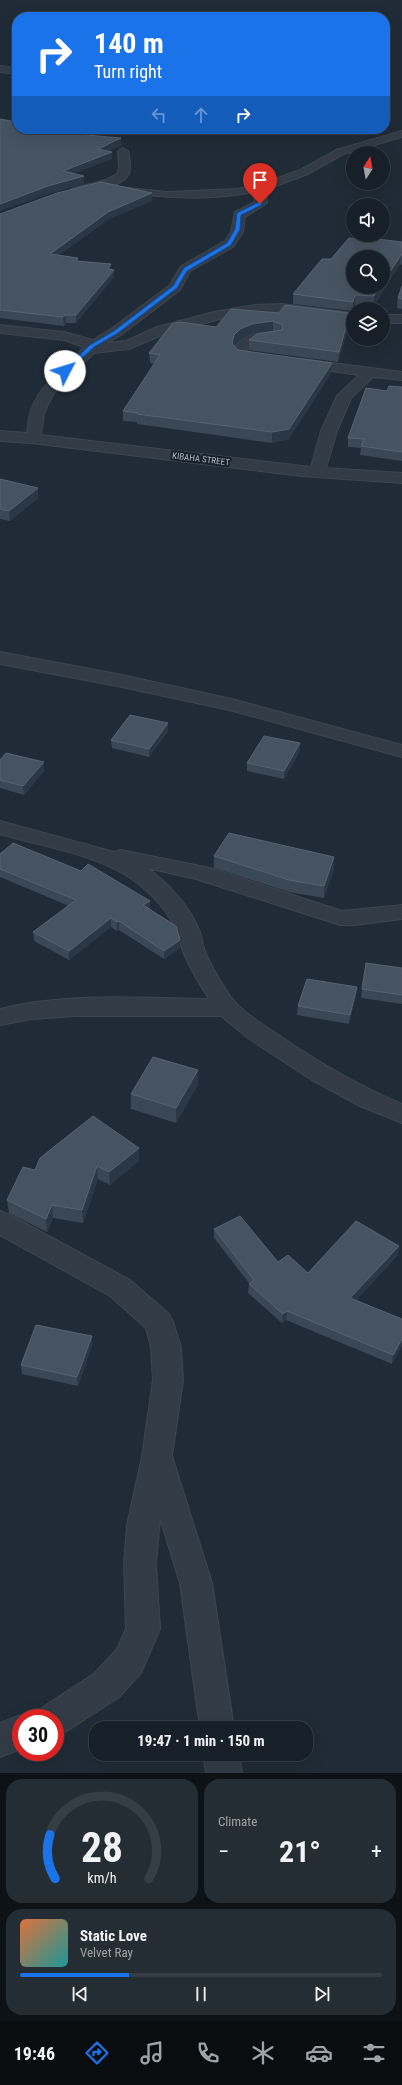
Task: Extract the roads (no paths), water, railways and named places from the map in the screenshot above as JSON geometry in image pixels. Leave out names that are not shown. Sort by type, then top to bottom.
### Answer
[{"type":"street","points":[[0,70],[12,70]]},
{"type":"street","points":[[102,185],[167,195],[237,192],[259,188],[304,172],[340,152],[402,134]]},
{"type":"street","points":[[67,193],[102,185],[118,179],[125,172],[123,151]]},
{"type":"street","points":[[0,445],[33,436],[34,420],[43,396],[50,386],[91,347],[116,332],[175,287],[185,270],[229,244],[238,229],[239,214],[260,204],[259,188]]},
{"type":"street","points":[[91,347],[129,345],[162,330],[219,315],[255,309],[282,308],[346,316]]},
{"type":"street","points":[[390,319],[402,319]]},
{"type":"street","points":[[0,328],[72,338],[88,342],[91,347]]},
{"type":"street","points":[[275,336],[249,339],[242,345],[240,352],[249,356],[402,376]]},
{"type":"street","points":[[317,472],[329,431],[344,396],[370,372]]},
{"type":"street","name":"KIBAHA STREET","points":[[0,436],[33,436],[317,472],[402,478]]},
{"type":"street","points":[[0,658],[117,680],[232,705],[402,751]]},
{"type":"street","points":[[0,826],[25,835],[85,848],[132,868],[148,880],[168,899],[188,930],[193,948],[204,972],[227,1008],[254,1031],[312,1070],[402,1114]]},
{"type":"street","points":[[102,854],[167,865],[202,873],[340,918],[353,919],[370,915],[402,912]]},
{"type":"street","points":[[0,1017],[25,1011],[54,1008],[134,1005],[227,1008]]},
{"type":"street","points":[[0,1222],[120,1288],[159,1322],[166,1348],[168,1380],[158,1457],[143,1525],[140,1564],[143,1629],[129,1661],[107,1685],[64,1713]]},
{"type":"street","points":[[158,1457],[196,1583],[216,1721]]},
{"type":"street","points":[[0,1740],[12,1735]]},
{"type":"street","points":[[222,1761],[224,1773]]}]
